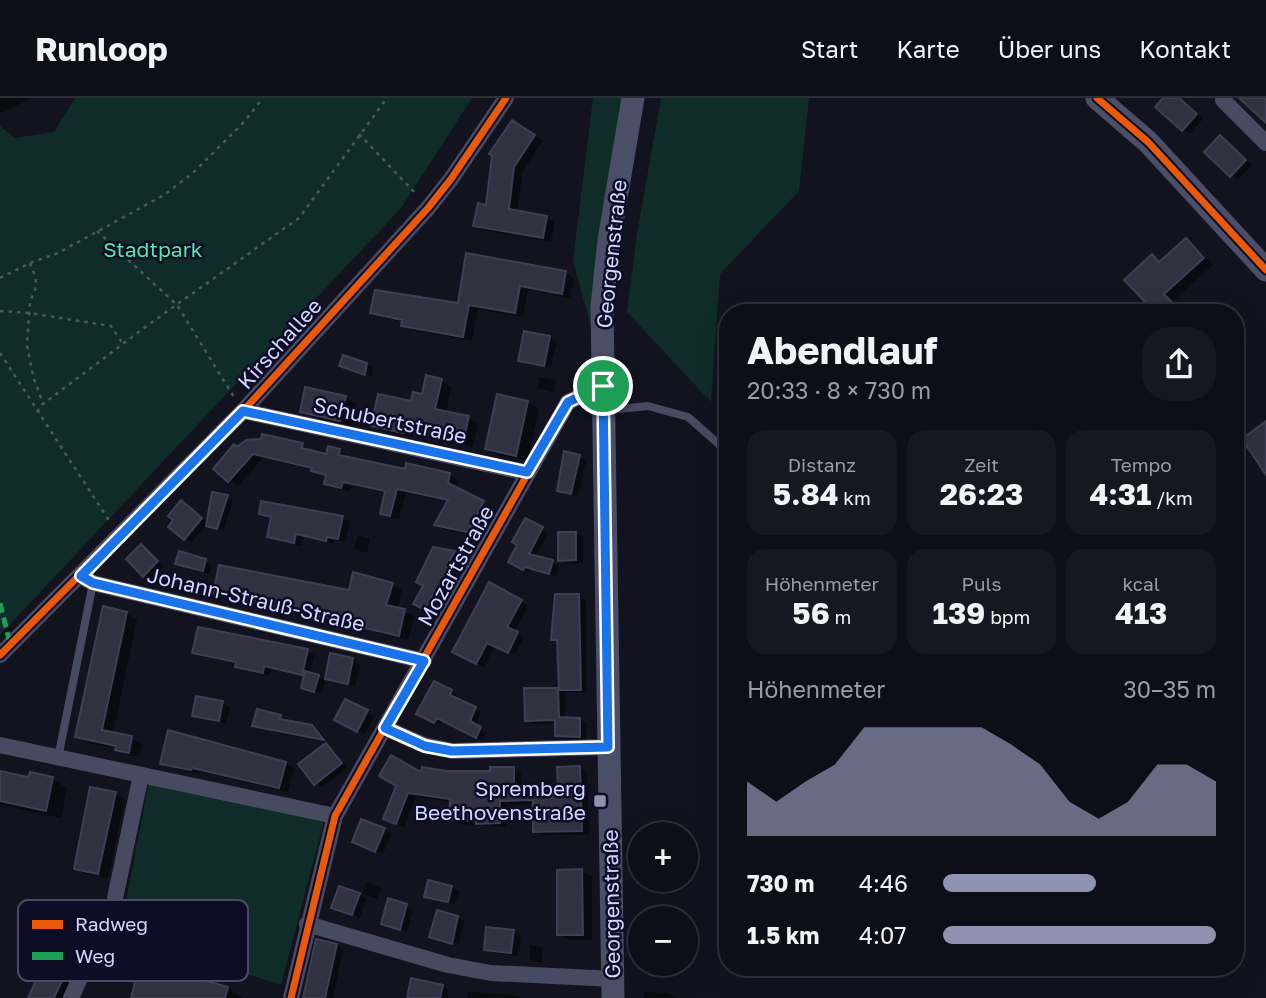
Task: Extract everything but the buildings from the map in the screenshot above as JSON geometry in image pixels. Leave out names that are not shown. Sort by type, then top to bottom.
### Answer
[{"type":"main road","name":"Georgenstraße","points":[[613,988],[602,307],[609,240],[632,98]]},
{"type":"main road","points":[[1097,98],[1148,142],[1266,271]]},
{"type":"street","name":"Kirschallee","points":[[0,655],[87,580],[119,537],[243,411],[428,208],[459,168],[506,98]]},
{"type":"street","points":[[1224,99],[1266,143]]},
{"type":"street","name":"Mozartstraße","points":[[290,998],[335,816],[568,402],[603,386]]},
{"type":"street","name":"Schubertstraße","points":[[243,411],[527,472]]},
{"type":"street","name":"Johann-Strauß-Straße","points":[[87,580],[424,661]]},
{"type":"street","points":[[385,728],[425,746],[452,751],[608,747]]},
{"type":"street","points":[[0,745],[335,816]]},
{"type":"street","points":[[115,900],[141,775]]},
{"type":"street","points":[[307,924],[448,965],[613,988]]},
{"type":"street","points":[[71,998],[79,981]]},
{"type":"lane","points":[[604,410],[648,406],[688,416],[719,444]]},
{"type":"lane","points":[[58,758],[87,580]]},
{"type":"path","points":[[0,278],[58,253],[164,195],[193,173],[243,123],[263,98]]},
{"type":"path","points":[[37,412],[43,404],[123,344],[299,218],[387,98]]},
{"type":"path","points":[[359,134],[428,208]]},
{"type":"path","points":[[97,232],[177,305],[243,411]]},
{"type":"path","points":[[30,263],[36,278],[29,313],[27,345],[33,376],[43,404]]},
{"type":"path","points":[[0,311],[111,326],[123,344]]},
{"type":"path","points":[[0,354],[119,537]]},
{"type":"green space","name":"Stadtpark","points":[[75,98],[472,98],[401,208],[0,635],[0,126],[15,138],[54,132]]},
{"type":"green space","points":[[593,98],[625,98],[597,241],[593,333],[573,261]]},
{"type":"green space","points":[[661,98],[809,98],[799,191],[720,274],[711,402],[627,312],[637,234]]},
{"type":"green space","points":[[149,782],[324,821],[281,985],[248,974],[248,900],[126,900]]},
{"type":"marked path","points":[[0,603],[10,644]]},
{"type":"cycle path","points":[[0,655],[243,411],[428,208],[506,98]]},
{"type":"cycle path","points":[[1097,98],[1148,142],[1266,270]]},
{"type":"cycle path","points":[[291,998],[335,816],[568,402],[603,386]]},
{"type":"place","name":"Spremberg Beethovenstraße","points":[[600,801]]},
{"type":"route","points":[[603,386],[608,747],[452,751],[425,746],[385,728],[424,661],[93,583],[81,576],[243,411],[527,472],[568,402],[603,386]]}]
